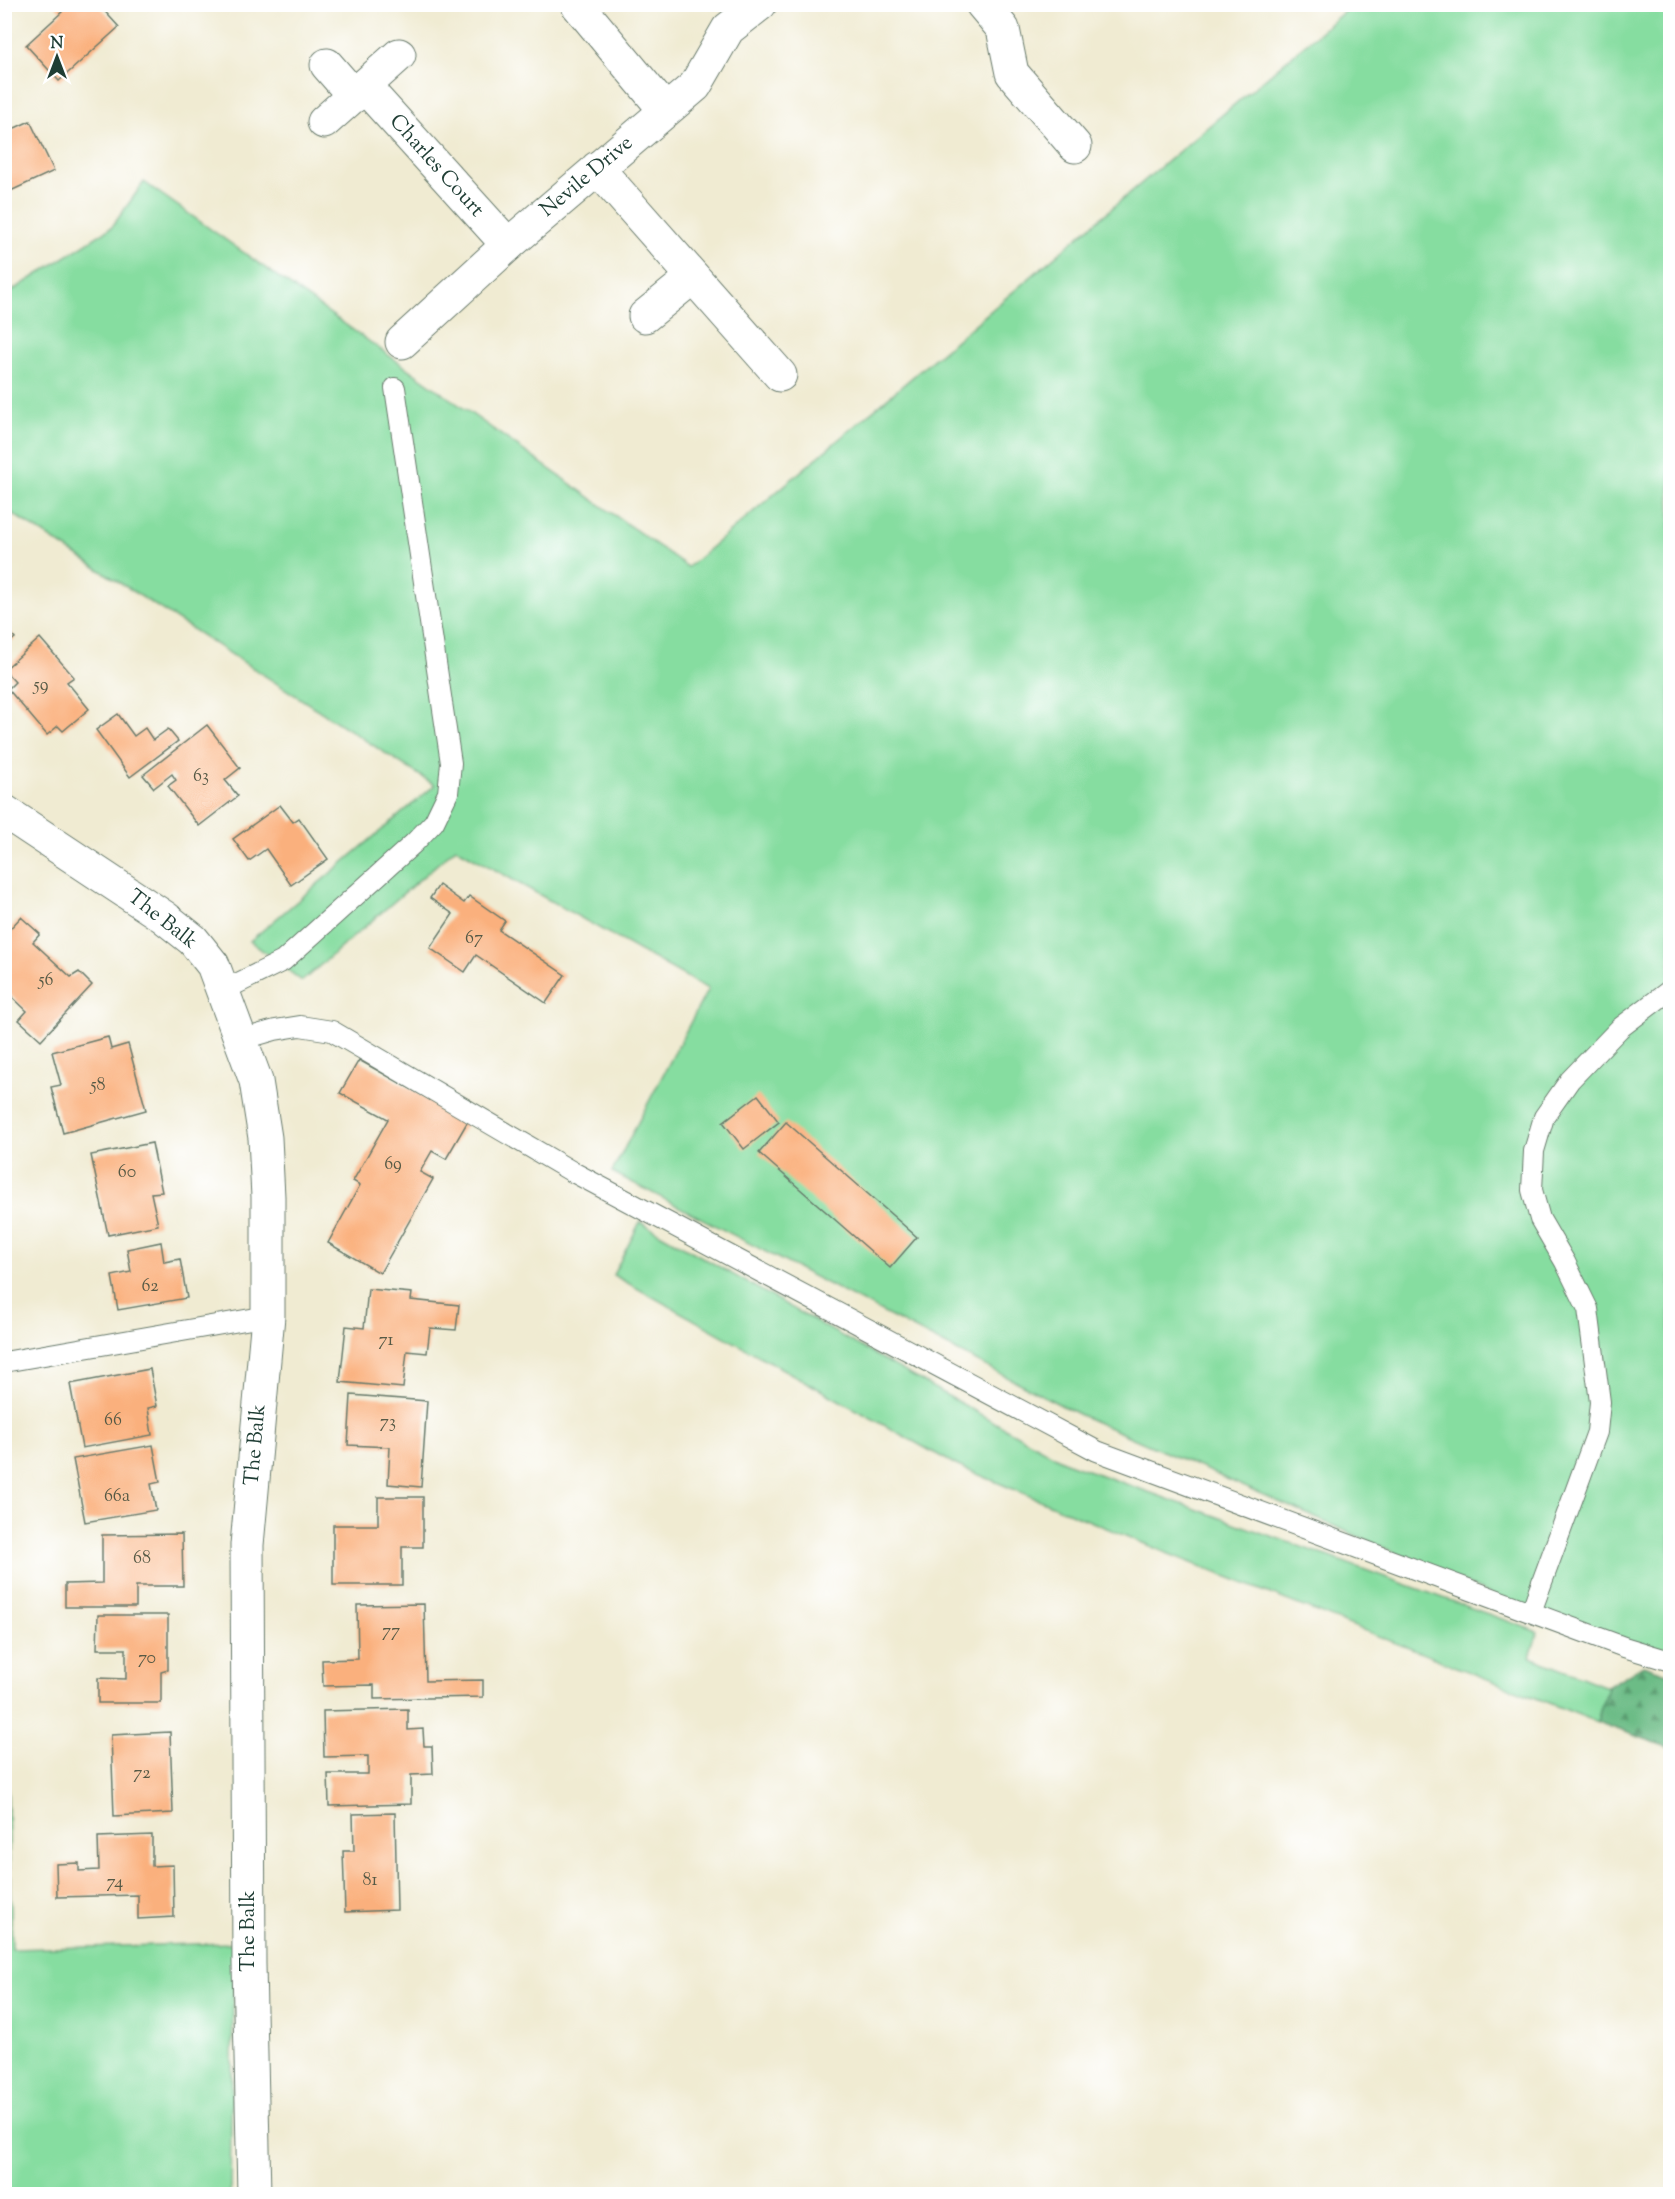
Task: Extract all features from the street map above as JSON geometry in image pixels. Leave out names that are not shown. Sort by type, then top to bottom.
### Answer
[{"type":"street","points":[[577,4],[665,110]]},
{"type":"street","name":"Nevile Drive","points":[[402,342],[508,245],[695,86],[728,29],[760,4]]},
{"type":"street","points":[[982,4],[1003,29],[1012,73],[1075,146]]},
{"type":"street","points":[[324,122],[399,55]]},
{"type":"street","name":"Charles Court","points":[[327,65],[359,91],[508,245]]},
{"type":"street","points":[[597,168],[780,375]]},
{"type":"street","points":[[645,316],[693,277]]},
{"type":"street","name":"The Balk","points":[[4,811],[164,917],[193,940],[213,965],[256,1081],[265,1138],[268,1197],[268,1317],[247,1545],[249,1952],[254,2194]]},
{"type":"lane","points":[[222,991],[283,961],[414,843],[434,822],[448,794],[451,763],[394,388]]},
{"type":"lane","points":[[1531,1612],[1597,1432],[1600,1402],[1588,1309],[1540,1219],[1532,1190],[1534,1151],[1544,1117],[1570,1080],[1620,1028],[1671,990]]},
{"type":"lane","points":[[240,1040],[300,1026],[332,1031],[571,1172],[1097,1451],[1624,1647],[1671,1661]]},
{"type":"lane","points":[[4,1362],[268,1317]]},
{"type":"green space","points":[[1352,5],[1670,5],[1670,1661],[1531,1612],[1080,1415],[612,1172],[708,989],[456,848],[302,981],[250,941],[435,785],[5,509],[4,296],[112,227],[144,182],[688,567]]},
{"type":"green space","points":[[640,1222],[1065,1462],[1538,1632],[1530,1657],[1607,1687],[1597,1722],[1169,1554],[958,1466],[613,1275]]},
{"type":"green space","points":[[1643,1665],[1670,1674],[1670,1748],[1597,1722],[1607,1687]]},
{"type":"green space","points":[[4,1669],[12,1949],[234,1943],[230,2194],[5,2194]]},
{"type":"building","points":[[55,5],[99,5],[119,27],[59,81],[26,45],[62,12]]},
{"type":"building","points":[[30,121],[54,171],[4,194],[4,133]]},
{"type":"building","points":[[4,625],[15,638],[4,647]]},
{"type":"building","points":[[40,638],[74,677],[67,682],[89,709],[63,731],[58,726],[47,735],[8,689],[15,682],[4,670]]},
{"type":"building","points":[[118,714],[134,736],[145,728],[153,740],[168,729],[178,741],[130,777],[96,730]]},
{"type":"building","points":[[207,725],[240,768],[225,780],[238,796],[199,826],[168,786],[176,780],[172,774],[154,788],[143,775]]},
{"type":"building","points":[[280,805],[293,822],[299,818],[328,859],[291,885],[266,849],[249,861],[233,839]]},
{"type":"building","points":[[439,885],[464,903],[469,896],[505,921],[499,930],[565,975],[546,1003],[476,955],[465,972],[430,948],[453,914],[430,898]]},
{"type":"building","points":[[21,917],[40,934],[33,942],[71,977],[79,972],[92,985],[41,1040],[19,1020],[27,1011],[4,989],[4,935]]},
{"type":"building","points":[[108,1037],[111,1049],[128,1044],[146,1110],[63,1133],[51,1087],[61,1085],[52,1052]]},
{"type":"building","points":[[359,1060],[468,1121],[446,1159],[432,1151],[420,1172],[433,1179],[380,1273],[328,1243],[360,1185],[353,1181],[388,1119],[340,1093]]},
{"type":"building","points":[[758,1095],[779,1122],[744,1149],[723,1122]]},
{"type":"building","points":[[786,1122],[917,1237],[890,1268],[759,1153]]},
{"type":"building","points":[[152,1143],[162,1192],[151,1193],[158,1225],[108,1235],[91,1155]]},
{"type":"building","points":[[161,1242],[164,1262],[180,1259],[187,1298],[118,1310],[112,1276],[131,1272],[127,1249]]},
{"type":"building","points":[[368,1289],[412,1293],[411,1300],[459,1305],[456,1330],[430,1328],[427,1353],[407,1351],[403,1388],[340,1382],[346,1326],[364,1328]]},
{"type":"building","points":[[150,1369],[157,1406],[148,1408],[152,1435],[82,1448],[70,1384]]},
{"type":"building","points":[[351,1395],[427,1401],[421,1487],[388,1484],[390,1447],[348,1445]]},
{"type":"building","points":[[153,1445],[160,1482],[151,1484],[156,1510],[85,1522],[73,1459]]},
{"type":"building","points":[[378,1497],[423,1497],[423,1547],[402,1547],[402,1585],[333,1585],[333,1525],[378,1525]]},
{"type":"building","points":[[182,1534],[183,1586],[136,1586],[136,1607],[65,1607],[65,1584],[102,1583],[102,1535]]},
{"type":"building","points":[[424,1604],[426,1681],[483,1680],[483,1697],[374,1699],[374,1685],[323,1686],[322,1660],[358,1659],[357,1605]]},
{"type":"building","points":[[98,1615],[168,1615],[168,1670],[161,1672],[161,1703],[98,1703],[98,1678],[126,1679],[126,1649],[97,1649]]},
{"type":"building","points":[[408,1709],[408,1730],[423,1729],[424,1746],[432,1746],[433,1774],[411,1775],[411,1804],[329,1806],[328,1774],[368,1774],[368,1756],[324,1757],[323,1711]]},
{"type":"building","points":[[170,1732],[173,1813],[114,1816],[111,1735]]},
{"type":"building","points":[[395,1813],[397,1910],[345,1912],[343,1851],[354,1851],[353,1814]]},
{"type":"building","points":[[152,1835],[152,1866],[173,1865],[174,1917],[138,1919],[138,1895],[57,1897],[56,1864],[79,1863],[79,1871],[99,1870],[98,1837]]}]
